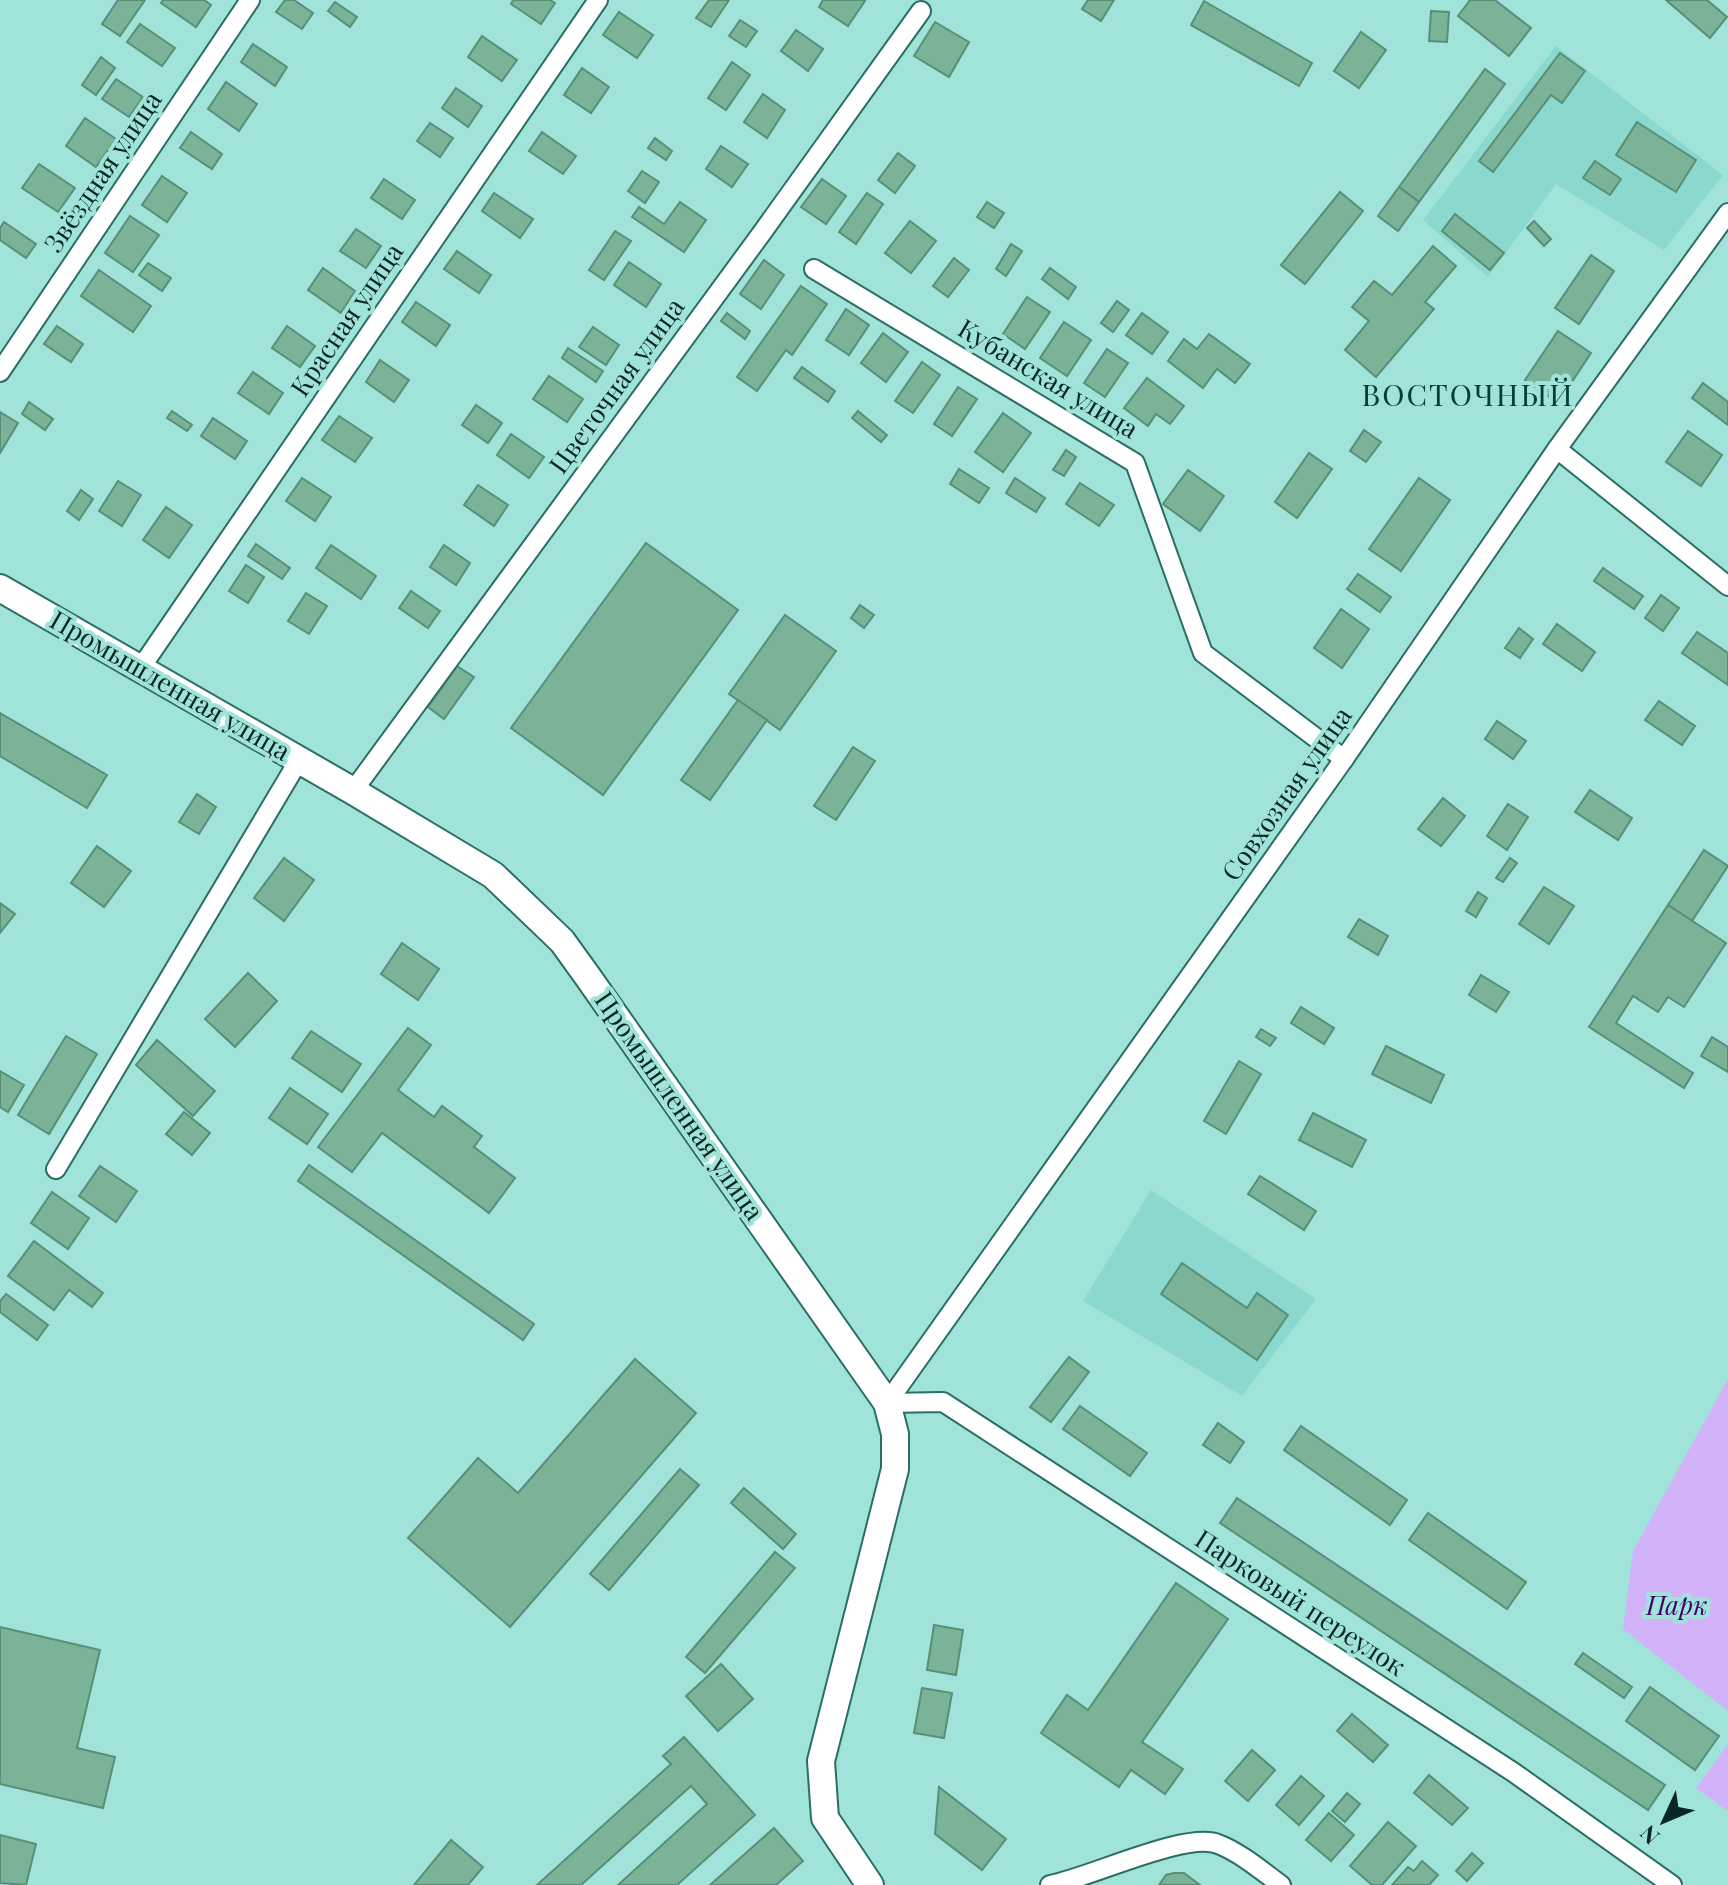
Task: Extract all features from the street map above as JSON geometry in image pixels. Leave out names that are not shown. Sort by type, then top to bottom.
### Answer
[{"type":"main road","name":"Промышленная улица","points":[[0,588],[493,875],[562,941],[887,1403],[895,1434],[895,1469],[821,1761],[825,1818],[870,1885]]},
{"type":"street","name":"Звёздная улица","points":[[0,372],[250,0]]},
{"type":"street","name":"Красная улица","points":[[140,669],[598,0]]},
{"type":"street","name":"Цветочная улица","points":[[353,791],[921,11]]},
{"type":"street","name":"Совхозная улица","points":[[887,1403],[1344,759],[1557,449],[1728,213]]},
{"type":"street","name":"Кубанская улица","points":[[814,269],[1135,463],[1203,653],[1344,759]]},
{"type":"street","points":[[1557,449],[1728,586]]},
{"type":"street","points":[[56,1169],[299,760]]},
{"type":"street","name":"Парковый переулок","points":[[887,1403],[943,1402],[1513,1772],[1672,1885]]},
{"type":"street","points":[[1050,1885],[1193,1842],[1216,1843],[1281,1885]]},
{"type":"shaded area","points":[[1556,46],[1723,175],[1664,250],[1556,184],[1488,277],[1423,220]]},
{"type":"shaded area","points":[[1151,1190],[1316,1299],[1242,1396],[1083,1301]]},
{"type":"green space","name":"Парк","points":[[1728,1379],[1728,1711],[1623,1629],[1633,1551]]},
{"type":"green space","points":[[1728,1744],[1728,1811],[1696,1788]]},
{"type":"building","points":[[118,0],[145,0],[120,36],[102,24]]},
{"type":"building","points":[[163,0],[204,0],[211,5],[196,27],[161,3]]},
{"type":"building","points":[[285,0],[294,0],[313,13],[302,29],[276,12]]},
{"type":"building","points":[[513,0],[550,0],[555,3],[541,24],[511,4]]},
{"type":"building","points":[[709,0],[729,0],[711,27],[696,18]]},
{"type":"building","points":[[823,0],[865,1],[848,26],[819,7]]},
{"type":"building","points":[[1088,0],[1114,0],[1101,21],[1082,9]]},
{"type":"building","points":[[1470,0],[1495,0],[1531,28],[1509,56],[1458,16]]},
{"type":"building","points":[[1666,0],[1707,0],[1727,17],[1710,38]]},
{"type":"building","points":[[1204,1],[1312,63],[1299,86],[1191,25]]},
{"type":"building","points":[[335,2],[357,17],[350,27],[328,11]]},
{"type":"building","points":[[1431,11],[1449,12],[1447,42],[1429,41]]},
{"type":"building","points":[[619,12],[653,35],[637,58],[603,35]]},
{"type":"building","points":[[740,20],[757,31],[746,47],[729,36]]},
{"type":"building","points":[[935,22],[969,42],[949,77],[914,56]]},
{"type":"building","points":[[140,24],[175,48],[162,66],[127,42]]},
{"type":"building","points":[[796,30],[823,49],[808,71],[781,51]]},
{"type":"building","points":[[1361,32],[1386,50],[1359,88],[1334,71]]},
{"type":"building","points":[[482,36],[517,60],[502,81],[468,57]]},
{"type":"building","points":[[253,44],[287,67],[275,86],[241,62]]},
{"type":"building","points":[[1560,53],[1585,71],[1562,103],[1551,95],[1493,172],[1479,161]]},
{"type":"building","points":[[101,57],[115,68],[96,95],[82,85]]},
{"type":"building","points":[[732,62],[750,75],[726,110],[708,98]]},
{"type":"building","points":[[582,68],[609,87],[591,113],[564,95]]},
{"type":"building","points":[[1485,69],[1505,84],[1419,202],[1399,187]]},
{"type":"building","points":[[116,79],[143,97],[129,117],[102,99]]},
{"type":"building","points":[[226,82],[257,104],[239,131],[208,109]]},
{"type":"building","points":[[456,88],[482,106],[468,127],[442,108]]},
{"type":"building","points":[[763,94],[785,110],[767,138],[744,122]]},
{"type":"building","points":[[85,118],[116,139],[96,167],[66,146]]},
{"type":"building","points":[[1637,122],[1696,160],[1676,192],[1616,155]]},
{"type":"building","points":[[430,123],[453,138],[440,157],[417,141]]},
{"type":"building","points":[[191,132],[222,154],[212,169],[180,148]]},
{"type":"building","points":[[542,132],[576,156],[563,174],[529,151]]},
{"type":"building","points":[[655,138],[672,151],[666,160],[648,148]]},
{"type":"building","points":[[721,146],[748,164],[732,187],[706,169]]},
{"type":"building","points":[[898,153],[915,166],[895,193],[878,180]]},
{"type":"building","points":[[1595,161],[1621,179],[1610,195],[1583,178]]},
{"type":"building","points":[[39,164],[75,188],[58,212],[22,188]]},
{"type":"building","points":[[642,171],[659,182],[645,203],[628,191]]},
{"type":"building","points":[[162,176],[187,193],[167,222],[142,205]]},
{"type":"building","points":[[384,179],[415,200],[402,219],[371,198]]},
{"type":"building","points":[[822,179],[846,196],[826,224],[801,207]]},
{"type":"building","points":[[1399,187],[1419,202],[1398,231],[1378,216]]},
{"type":"building","points":[[1340,192],[1363,211],[1305,284],[1281,265]]},
{"type":"building","points":[[494,193],[533,219],[520,238],[482,211]]},
{"type":"building","points":[[867,193],[883,204],[856,244],[839,232]]},
{"type":"building","points":[[680,202],[706,220],[684,252],[632,217],[639,207],[664,224]]},
{"type":"building","points":[[987,202],[1004,213],[994,228],[977,217]]},
{"type":"building","points":[[1455,214],[1504,253],[1490,270],[1442,231]]},
{"type":"building","points":[[130,216],[159,235],[133,272],[105,253]]},
{"type":"building","points":[[910,221],[936,241],[911,273],[885,253]]},
{"type":"building","points":[[1534,221],[1551,239],[1544,246],[1527,228]]},
{"type":"building","points":[[4,222],[36,244],[26,258],[0,240],[0,228]]},
{"type":"building","points":[[356,229],[381,246],[366,268],[340,251]]},
{"type":"building","points":[[615,231],[631,241],[604,280],[589,270]]},
{"type":"building","points":[[1011,244],[1022,251],[1006,276],[996,269]]},
{"type":"building","points":[[1433,246],[1456,266],[1425,302],[1434,309],[1376,377],[1345,350],[1369,321],[1352,307],[1374,281],[1392,295]]},
{"type":"building","points":[[457,251],[491,275],[479,293],[444,269]]},
{"type":"building","points":[[1591,255],[1614,271],[1579,324],[1555,308]]},
{"type":"building","points":[[954,258],[969,270],[948,297],[933,286]]},
{"type":"building","points":[[764,260],[784,275],[761,309],[740,294]]},
{"type":"building","points":[[629,262],[661,284],[646,307],[614,285]]},
{"type":"building","points":[[148,263],[171,278],[162,291],[139,275]]},
{"type":"building","points":[[323,268],[355,291],[341,313],[308,290]]},
{"type":"building","points":[[1050,268],[1076,287],[1068,299],[1042,279]]},
{"type":"building","points":[[99,270],[151,306],[133,332],[81,296]]},
{"type":"building","points":[[801,286],[827,304],[792,355],[786,350],[757,391],[737,377]]},
{"type":"building","points":[[1027,297],[1050,312],[1025,349],[1003,334]]},
{"type":"building","points":[[1117,301],[1129,310],[1113,332],[1101,323]]},
{"type":"building","points":[[416,302],[450,325],[436,346],[402,322]]},
{"type":"building","points":[[846,309],[869,325],[849,355],[826,340]]},
{"type":"building","points":[[727,313],[750,331],[745,339],[721,321]]},
{"type":"building","points":[[1142,313],[1168,332],[1152,354],[1126,335]]},
{"type":"building","points":[[1064,322],[1091,340],[1067,376],[1040,358]]},
{"type":"building","points":[[57,326],[83,344],[71,362],[44,344]]},
{"type":"building","points":[[287,326],[315,346],[300,367],[272,348]]},
{"type":"building","points":[[593,327],[619,345],[606,365],[579,347]]},
{"type":"building","points":[[1558,331],[1591,353],[1558,403],[1525,380]]},
{"type":"building","points":[[883,333],[908,352],[886,382],[861,363]]},
{"type":"building","points":[[1209,334],[1250,364],[1235,383],[1217,369],[1203,388],[1168,361],[1184,339],[1197,349]]},
{"type":"building","points":[[568,348],[603,371],[596,382],[562,358]]},
{"type":"building","points":[[1107,349],[1128,363],[1105,397],[1084,383]]},
{"type":"building","points":[[380,360],[409,380],[394,402],[366,382]]},
{"type":"building","points":[[922,362],[940,375],[913,413],[895,401]]},
{"type":"building","points":[[802,367],[835,391],[828,402],[794,378]]},
{"type":"building","points":[[253,372],[283,393],[269,414],[238,393]]},
{"type":"building","points":[[549,376],[583,399],[567,422],[533,399]]},
{"type":"building","points":[[1147,378],[1184,406],[1170,424],[1156,414],[1148,426],[1124,408]]},
{"type":"building","points":[[1703,383],[1728,402],[1728,425],[1692,398]]},
{"type":"building","points":[[958,387],[977,399],[952,436],[934,424]]},
{"type":"building","points":[[29,402],[53,419],[45,430],[22,414]]},
{"type":"building","points":[[476,405],[502,423],[488,443],[462,425]]},
{"type":"building","points":[[172,411],[192,425],[187,431],[167,418]]},
{"type":"building","points":[[858,411],[887,435],[881,442],[852,418]]},
{"type":"building","points":[[0,412],[18,423],[0,453]]},
{"type":"building","points":[[1003,413],[1031,433],[1003,472],[975,452]]},
{"type":"building","points":[[339,416],[372,438],[355,462],[322,440]]},
{"type":"building","points":[[213,418],[247,441],[235,459],[201,436]]},
{"type":"building","points":[[1364,430],[1381,442],[1366,462],[1350,451]]},
{"type":"building","points":[[1688,431],[1722,455],[1701,486],[1666,462]]},
{"type":"building","points":[[511,434],[544,457],[529,478],[497,455]]},
{"type":"building","points":[[1066,450],[1076,457],[1064,476],[1053,470]]},
{"type":"building","points":[[1309,453],[1332,469],[1297,518],[1275,502]]},
{"type":"building","points":[[959,469],[989,488],[979,503],[950,484]]},
{"type":"building","points":[[1188,470],[1224,496],[1200,531],[1163,504]]},
{"type":"building","points":[[302,478],[331,497],[315,521],[286,501]]},
{"type":"building","points":[[1015,478],[1045,498],[1036,512],[1006,493]]},
{"type":"building","points":[[1419,478],[1450,500],[1401,571],[1369,549]]},
{"type":"building","points":[[118,481],[141,495],[122,526],[99,511]]},
{"type":"building","points":[[1080,483],[1114,505],[1099,526],[1066,504]]},
{"type":"building","points":[[478,485],[508,505],[494,526],[464,505]]},
{"type":"building","points":[[81,490],[93,499],[79,520],[67,511]]},
{"type":"building","points":[[166,507],[192,525],[169,558],[143,540]]},
{"type":"building","points":[[646,543],[738,610],[603,795],[511,728]]},
{"type":"building","points":[[256,544],[290,568],[282,579],[248,556]]},
{"type":"building","points":[[331,545],[376,576],[361,599],[316,568]]},
{"type":"building","points":[[444,545],[470,563],[456,585],[430,567]]},
{"type":"building","points":[[246,565],[264,577],[248,603],[229,591]]},
{"type":"building","points":[[1603,568],[1643,596],[1634,609],[1594,581]]},
{"type":"building","points":[[1358,574],[1391,597],[1380,612],[1347,589]]},
{"type":"building","points":[[411,591],[440,611],[428,628],[399,608]]},
{"type":"building","points":[[306,593],[327,606],[309,634],[288,621]]},
{"type":"building","points":[[1661,595],[1679,608],[1663,631],[1645,618]]},
{"type":"building","points":[[860,605],[874,615],[864,628],[851,618]]},
{"type":"building","points":[[1341,609],[1369,629],[1342,668],[1314,648]]},
{"type":"building","points":[[785,615],[836,651],[780,730],[729,694]]},
{"type":"building","points":[[1557,624],[1595,652],[1582,671],[1543,644]]},
{"type":"building","points":[[1519,628],[1533,639],[1520,658],[1505,648]]},
{"type":"building","points":[[1697,632],[1728,653],[1728,685],[1682,653]]},
{"type":"building","points":[[457,666],[474,677],[444,719],[428,707]]},
{"type":"building","points":[[738,700],[767,720],[710,800],[681,780]]},
{"type":"building","points":[[1659,701],[1695,726],[1682,745],[1645,720]]},
{"type":"building","points":[[0,713],[107,775],[87,808],[0,756]]},
{"type":"building","points":[[1497,721],[1526,741],[1513,759],[1485,739]]},
{"type":"building","points":[[853,747],[875,761],[836,820],[814,806]]},
{"type":"building","points":[[1590,790],[1632,818],[1618,840],[1575,812]]},
{"type":"building","points":[[197,794],[216,807],[199,834],[179,822]]},
{"type":"building","points":[[1443,798],[1465,816],[1441,846],[1418,829]]},
{"type":"building","points":[[1508,804],[1528,817],[1507,850],[1487,836]]},
{"type":"building","points":[[97,846],[131,871],[104,907],[71,883]]},
{"type":"building","points":[[1704,850],[1728,866],[1692,921],[1668,905]]},
{"type":"building","points":[[284,858],[314,880],[284,921],[254,898]]},
{"type":"building","points":[[1510,858],[1517,863],[1503,882],[1496,878]]},
{"type":"building","points":[[1544,887],[1574,906],[1549,944],[1519,924]]},
{"type":"building","points":[[1478,892],[1487,898],[1476,917],[1466,911]]},
{"type":"building","points":[[0,903],[15,914],[0,933]]},
{"type":"building","points":[[1668,905],[1726,943],[1684,1007],[1668,997],[1658,1012],[1633,996],[1616,1023],[1693,1073],[1684,1088],[1589,1027]]},
{"type":"building","points":[[1359,919],[1388,936],[1378,955],[1348,937]]},
{"type":"building","points":[[402,943],[439,969],[418,1000],[381,974]]},
{"type":"building","points":[[248,973],[277,1001],[235,1047],[205,1019]]},
{"type":"building","points":[[1481,975],[1509,992],[1496,1012],[1469,995]]},
{"type":"building","points":[[1301,1007],[1334,1028],[1324,1044],[1291,1023]]},
{"type":"building","points":[[408,1028],[431,1045],[398,1090],[434,1117],[442,1106],[482,1136],[474,1147],[515,1178],[489,1213],[382,1133],[352,1172],[318,1147]]},
{"type":"building","points":[[1261,1029],[1276,1038],[1270,1046],[1256,1037]]},
{"type":"building","points":[[311,1031],[361,1064],[342,1092],[292,1058]]},
{"type":"building","points":[[66,1036],[97,1054],[49,1134],[18,1115]]},
{"type":"building","points":[[1712,1037],[1728,1047],[1728,1072],[1701,1056]]},
{"type":"building","points":[[157,1040],[215,1091],[193,1116],[136,1065]]},
{"type":"building","points":[[1386,1046],[1444,1075],[1431,1103],[1372,1074]]},
{"type":"building","points":[[1239,1061],[1261,1074],[1226,1134],[1204,1121]]},
{"type":"building","points":[[0,1071],[24,1085],[8,1112],[0,1107]]},
{"type":"building","points":[[290,1088],[328,1114],[307,1144],[269,1118]]},
{"type":"building","points":[[184,1112],[210,1133],[192,1155],[166,1134]]},
{"type":"building","points":[[1313,1113],[1366,1140],[1352,1167],[1299,1140]]},
{"type":"building","points":[[309,1165],[534,1324],[523,1340],[298,1181]]},
{"type":"building","points":[[100,1166],[137,1191],[116,1222],[79,1196]]},
{"type":"building","points":[[1260,1176],[1316,1211],[1304,1230],[1248,1194]]},
{"type":"building","points":[[52,1192],[89,1218],[68,1249],[31,1223]]},
{"type":"building","points":[[34,1241],[103,1293],[92,1307],[69,1290],[54,1310],[8,1276]]},
{"type":"building","points":[[1182,1263],[1247,1308],[1257,1293],[1288,1315],[1257,1360],[1161,1294]]},
{"type":"building","points":[[6,1294],[48,1325],[37,1340],[0,1312],[0,1301]]},
{"type":"building","points":[[1069,1357],[1089,1372],[1051,1422],[1030,1407]]},
{"type":"building","points":[[635,1359],[696,1413],[510,1627],[408,1538],[478,1458],[518,1493]]},
{"type":"building","points":[[1080,1406],[1147,1453],[1130,1476],[1063,1429]]},
{"type":"building","points":[[1218,1423],[1244,1442],[1230,1463],[1203,1445]]},
{"type":"building","points":[[1301,1426],[1407,1500],[1390,1525],[1284,1450]]},
{"type":"building","points":[[680,1469],[699,1485],[609,1590],[590,1574]]},
{"type":"building","points":[[744,1488],[796,1534],[783,1549],[731,1503]]},
{"type":"building","points":[[1237,1498],[1665,1785],[1648,1810],[1220,1523]]},
{"type":"building","points":[[1428,1513],[1526,1582],[1507,1609],[1409,1540]]},
{"type":"building","points":[[775,1552],[795,1568],[705,1673],[686,1657]]},
{"type":"building","points":[[1176,1583],[1228,1619],[1142,1742],[1183,1769],[1165,1794],[1131,1770],[1119,1787],[1041,1733],[1067,1695],[1088,1710]]},
{"type":"building","points":[[934,1625],[963,1630],[956,1675],[927,1670]]},
{"type":"building","points":[[0,1627],[100,1650],[77,1748],[115,1757],[103,1808],[0,1784]]},
{"type":"building","points":[[1583,1653],[1632,1687],[1624,1698],[1575,1664]]},
{"type":"building","points":[[721,1664],[753,1699],[718,1731],[686,1696]]},
{"type":"building","points":[[1650,1687],[1719,1736],[1695,1770],[1626,1721]]},
{"type":"building","points":[[922,1688],[952,1693],[944,1738],[914,1733]]},
{"type":"building","points":[[1352,1714],[1388,1745],[1373,1762],[1337,1731]]},
{"type":"building","points":[[684,1737],[755,1815],[677,1885],[618,1885],[707,1804],[691,1786],[581,1885],[537,1885],[671,1764],[663,1756]]},
{"type":"building","points":[[1252,1750],[1275,1770],[1248,1801],[1225,1781]]},
{"type":"building","points":[[1429,1775],[1468,1808],[1452,1825],[1414,1793]]},
{"type":"building","points":[[1301,1776],[1324,1796],[1299,1825],[1276,1805]]},
{"type":"building","points":[[939,1787],[1006,1839],[982,1870],[935,1834]]},
{"type":"building","points":[[1347,1793],[1360,1804],[1345,1822],[1332,1811]]},
{"type":"building","points":[[1329,1813],[1354,1835],[1331,1861],[1306,1840]]},
{"type":"building","points":[[1388,1822],[1416,1846],[1382,1885],[1372,1885],[1350,1866]]},
{"type":"building","points":[[774,1828],[803,1861],[776,1885],[710,1885]]},
{"type":"building","points":[[0,1835],[36,1844],[26,1885],[0,1883]]},
{"type":"building","points":[[451,1840],[483,1867],[468,1885],[414,1885]]},
{"type":"building","points":[[1472,1853],[1483,1863],[1467,1881],[1456,1871]]},
{"type":"building","points":[[1422,1861],[1438,1875],[1429,1885],[1392,1885],[1408,1867],[1414,1871]]},
{"type":"building","points":[[1184,1873],[1200,1885],[1159,1885],[1166,1875]]},
{"type":"district","name":"ВОСТОЧНЫЙ","points":[[1468,396]]}]
